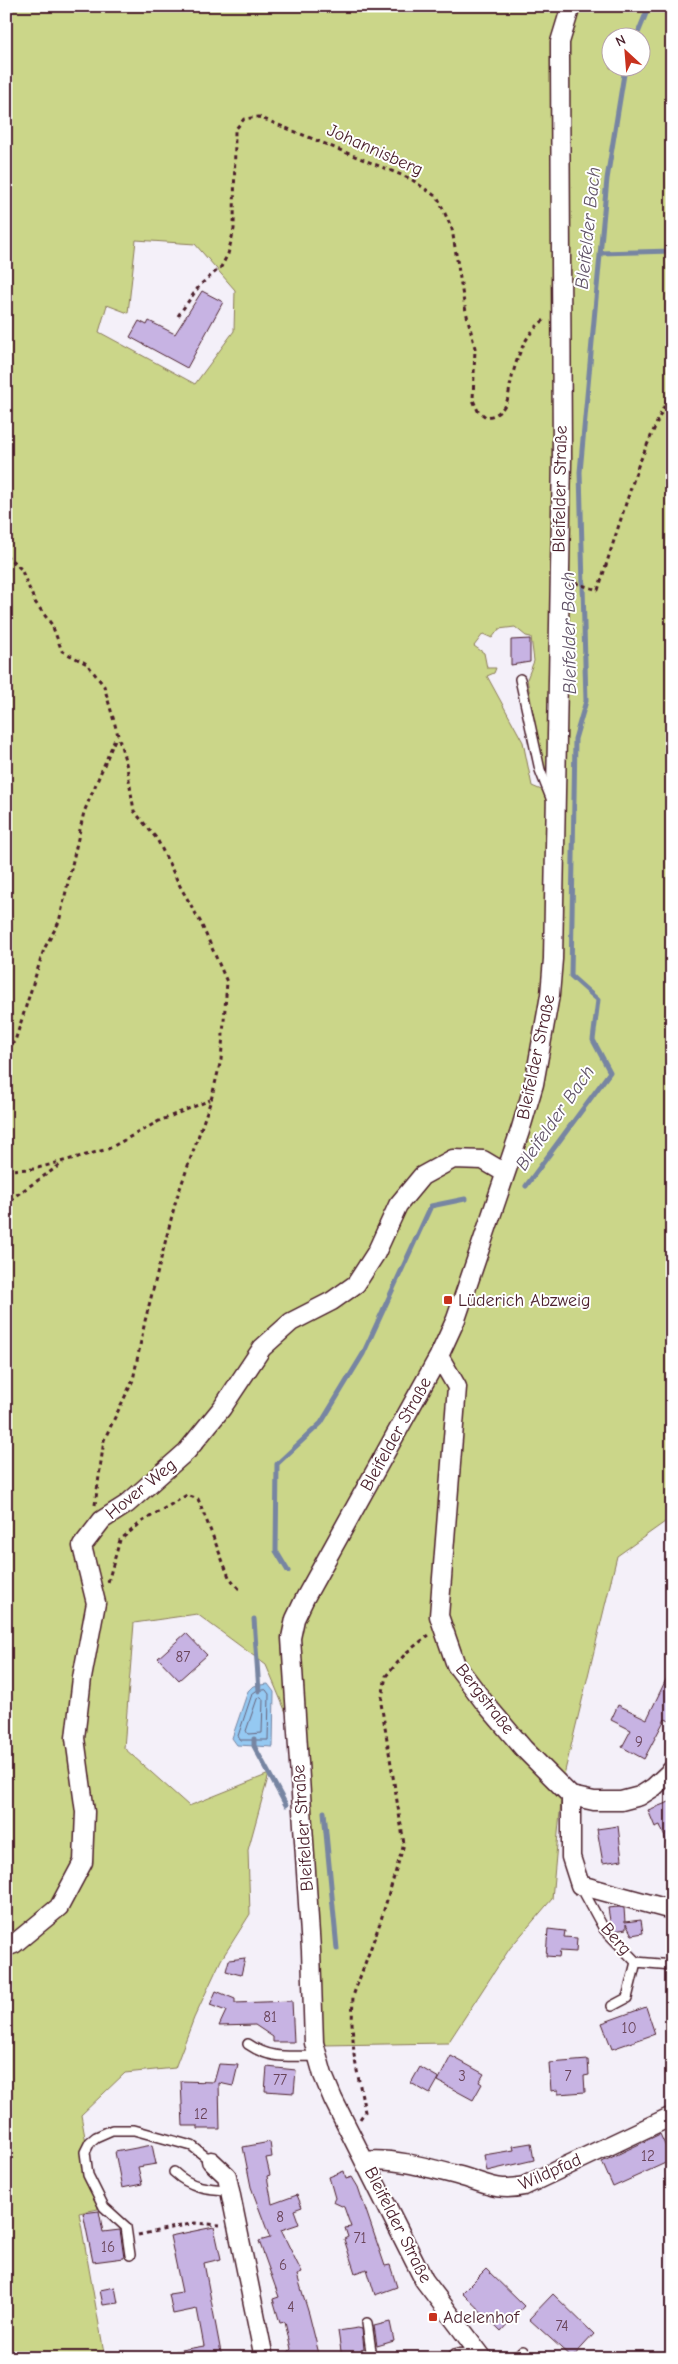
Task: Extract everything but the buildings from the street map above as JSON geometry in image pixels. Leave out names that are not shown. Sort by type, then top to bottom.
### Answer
[{"type":"street","name":"Bleifelder Straße","points":[[482,2357],[424,2280],[350,2133],[323,2075],[317,2056],[314,2043],[311,1950],[291,1638],[295,1619],[305,1598],[439,1356],[456,1319],[534,1084],[550,995],[553,959],[562,458],[560,42],[572,6]]},
{"type":"street","name":"Hover Weg","points":[[6,1947],[14,1944],[58,1907],[83,1862],[85,1812],[75,1738],[82,1678],[96,1603],[82,1546],[102,1520],[127,1504],[187,1450],[222,1408],[262,1348],[291,1322],[332,1301],[356,1284],[376,1253],[398,1205],[422,1176],[453,1159],[483,1160],[505,1173]]},
{"type":"street","name":"Bergstraße","points":[[439,1356],[449,1369],[457,1387],[439,1616],[456,1665],[484,1702],[524,1749],[571,1796]]},
{"type":"street","points":[[571,1796],[594,1801],[621,1801],[647,1791],[672,1770]]},
{"type":"street","name":"Berg","points":[[571,1796],[571,1857],[580,1885],[672,1910]]},
{"type":"street","name":"Wildpfad","points":[[364,2161],[378,2159],[461,2176],[498,2189],[512,2189],[524,2186],[672,2116]]},
{"type":"street","points":[[211,2161],[227,2176],[264,2358]]},
{"type":"street","points":[[457,2358],[482,2357]]},
{"type":"lane","points":[[520,679],[540,770],[556,812]]},
{"type":"lane","name":"Berg","points":[[580,1885],[604,1928],[636,1962],[672,1965]]},
{"type":"lane","points":[[612,2006],[627,1998],[636,1962]]},
{"type":"lane","points":[[248,2044],[261,2053],[317,2056]]},
{"type":"lane","points":[[130,2255],[126,2226],[104,2208],[88,2175],[85,2152],[90,2142],[112,2130],[134,2130],[192,2146],[211,2161]]},
{"type":"lane","points":[[174,2172],[183,2181],[195,2186],[230,2190]]},
{"type":"lane","points":[[367,2323],[372,2358]]},
{"type":"lane","points":[[516,2358],[523,2351]]},
{"type":"path","name":"Johannisberg","points":[[178,316],[200,285],[221,267],[228,254],[234,229],[235,130],[244,119],[259,117],[410,179],[438,198],[452,229],[464,302],[476,348],[473,400],[478,412],[486,417],[496,415],[506,404],[515,364],[523,346],[537,324],[560,312]]},
{"type":"path","points":[[559,580],[598,590],[638,466],[672,388]]},
{"type":"path","points":[[6,555],[21,569],[35,602],[52,625],[62,650],[86,664],[104,686],[127,767],[134,811],[158,839],[181,888],[200,921],[227,982],[221,1060],[211,1100],[176,1200],[145,1322],[133,1380],[104,1440],[92,1514]]},
{"type":"path","points":[[6,1052],[14,1041],[44,949],[59,922],[84,812],[117,736]]},
{"type":"path","points":[[6,1170],[34,1169],[108,1149],[159,1121],[211,1100]]},
{"type":"path","points":[[6,1207],[15,1196],[65,1162]]},
{"type":"path","points":[[106,1586],[120,1540],[143,1522],[187,1495],[198,1499],[229,1577],[241,1591]]},
{"type":"path","points":[[350,2133],[365,2112],[354,2055],[353,1996],[380,1923],[404,1844],[381,1703],[386,1676],[407,1652],[426,1636],[443,1628]]},
{"type":"path","points":[[135,2236],[195,2222],[220,2224],[224,2230]]},
{"type":"green space","points":[[6,6],[672,6],[672,1517],[617,1556],[563,1779],[552,1899],[510,1948],[448,2043],[324,2045],[298,1741],[266,1665],[197,1614],[134,1623],[124,1748],[189,1806],[269,1774],[248,1850],[250,1914],[221,1960],[194,2018],[175,2068],[125,2073],[81,2115],[98,2209],[79,2213],[105,2358],[6,2358]],"holes":[[[136,240],[195,244],[235,290],[234,331],[195,384],[99,332],[107,305],[128,313]],[[515,627],[526,636],[531,637],[534,661],[527,679],[543,770],[547,772],[546,792],[532,786],[523,742],[487,676],[494,673],[496,668],[487,668],[484,653],[474,646],[483,634],[492,638],[499,629]]]},
{"type":"water","points":[[268,1684],[274,1692],[273,1747],[237,1745],[232,1738],[248,1691],[253,1686]]},
{"type":"waterway","name":"Bleifelder Bach","points":[[640,28],[649,6]]},
{"type":"waterway","name":"Bleifelder Bach","points":[[526,1186],[610,1072],[593,1040],[598,1000],[571,976],[575,739],[586,701],[580,472],[607,179],[623,78]]},
{"type":"waterway","points":[[600,253],[672,251]]},
{"type":"waterway","name":"Bleifelder Bach","points":[[288,1571],[276,1551],[277,1464],[321,1423],[363,1354],[431,1206],[465,1199]]},
{"type":"waterway","name":"Bleifelder Bach","points":[[254,1619],[259,1691]]},
{"type":"waterway","name":"Bleifelder Bach","points":[[254,1739],[254,1746],[286,1805]]},
{"type":"waterway","name":"Bleifelder Bach","points":[[324,1812],[337,1949]]},
{"type":"place","name":"Lüderich Abzweig","points":[[448,1300]]},
{"type":"place","name":"Adelenhof","points":[[433,2317]]}]
